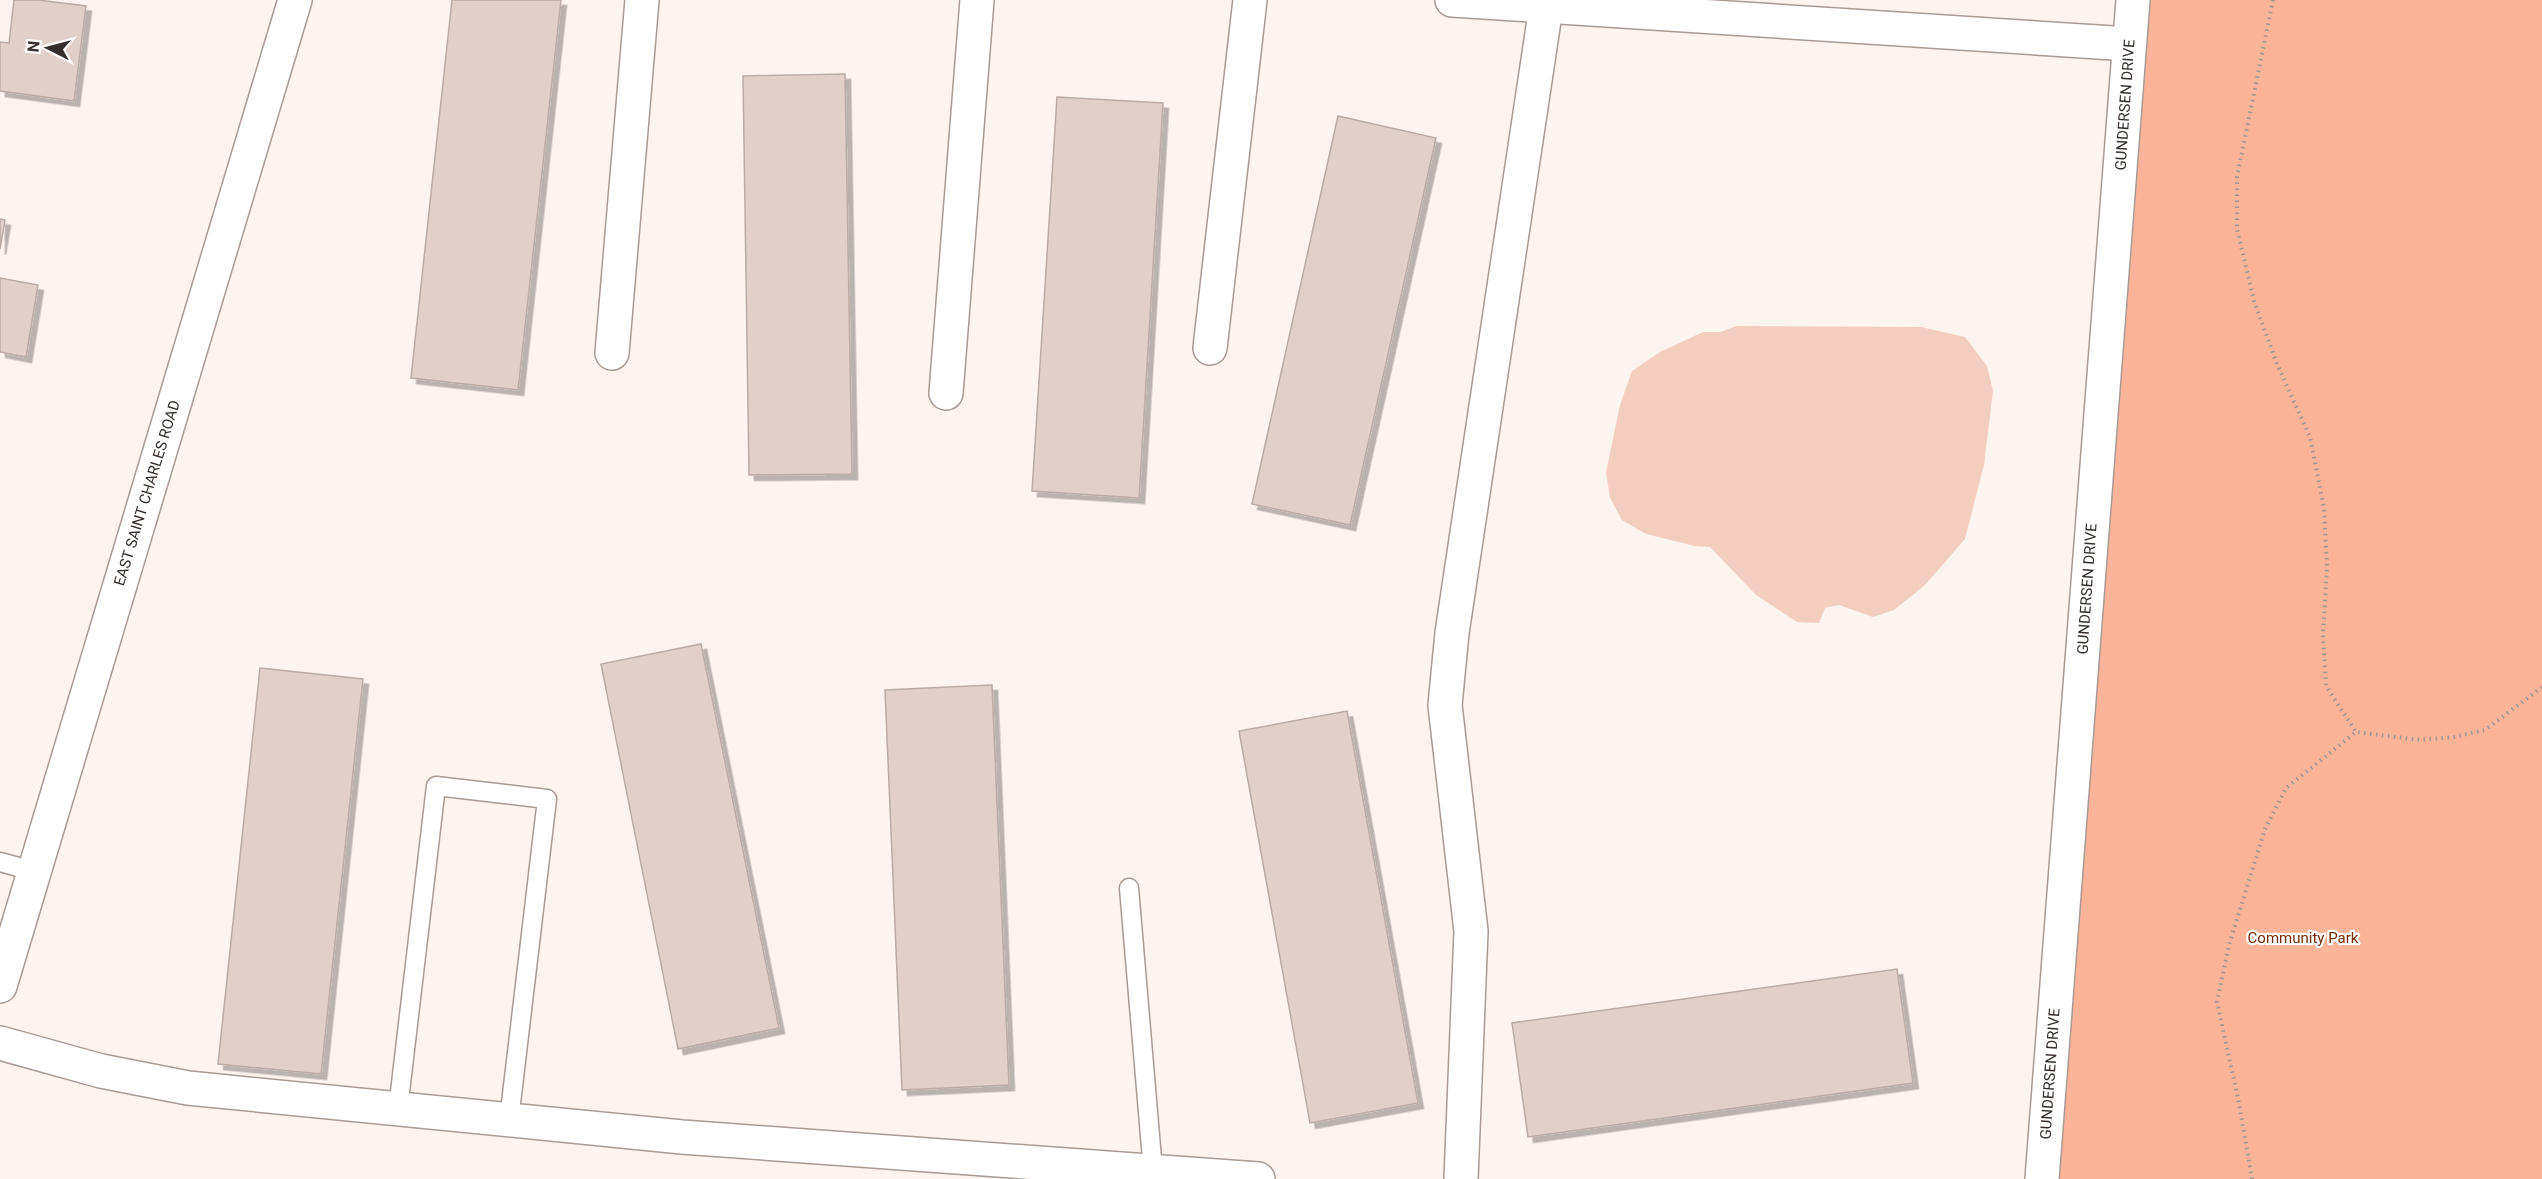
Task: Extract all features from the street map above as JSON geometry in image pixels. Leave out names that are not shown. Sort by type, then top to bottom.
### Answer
[{"type":"street","name":"EAST SAINT CHARLES ROAD","points":[[0,986],[295,0]]},
{"type":"street","points":[[612,353],[642,0]]},
{"type":"street","points":[[946,393],[978,0]]},
{"type":"street","points":[[1210,348],[1250,0]]},
{"type":"street","points":[[1452,0],[2129,44]]},
{"type":"street","name":"GUNDERSEN DRIVE","points":[[2042,1179],[2133,0]]},
{"type":"street","points":[[1461,1179],[1471,931],[1445,705],[1452,633],[1546,7]]},
{"type":"street","points":[[0,1043],[101,1071],[188,1088],[682,1137],[1258,1179]]},
{"type":"lane","points":[[398,1109],[436,786],[547,799],[509,1120]]},
{"type":"lane","points":[[0,862],[33,871]]},
{"type":"lane","points":[[1129,888],[1153,1171]]},
{"type":"path","points":[[2273,0],[2236,177],[2237,229],[2254,301],[2277,364],[2310,437],[2324,508],[2326,566],[2323,635],[2326,686],[2356,732]]},
{"type":"path","points":[[2252,1179],[2217,1002],[2229,945],[2265,829],[2286,788],[2356,732],[2420,740],[2454,737],[2485,730],[2542,687]]},
{"type":"green space","name":"Community Park","points":[[2142,0],[2542,0],[2542,1179],[2043,1179]]},
{"type":"shaded area","points":[[1737,326],[1921,327],[1965,337],[1987,366],[1993,391],[1984,465],[1965,539],[1925,585],[1894,610],[1873,617],[1839,605],[1825,608],[1819,623],[1797,622],[1756,595],[1710,547],[1695,546],[1646,534],[1622,520],[1610,498],[1606,472],[1620,405],[1632,371],[1660,352],[1703,332],[1720,332]]},
{"type":"building","points":[[14,0],[38,0],[86,6],[74,101],[0,91],[0,42],[9,43]]},
{"type":"building","points":[[452,0],[561,0],[518,390],[411,378]]},
{"type":"building","points":[[845,74],[852,474],[749,475],[743,76]]},
{"type":"building","points":[[1057,97],[1163,103],[1139,498],[1032,491]]},
{"type":"building","points":[[1338,116],[1436,138],[1350,525],[1252,504]]},
{"type":"building","points":[[0,219],[5,220],[0,249]]},
{"type":"building","points":[[0,278],[38,285],[26,357],[0,352]]},
{"type":"building","points":[[701,644],[779,1028],[678,1049],[601,664]]},
{"type":"building","points":[[260,668],[363,679],[321,1074],[218,1064]]},
{"type":"building","points":[[992,685],[1009,1085],[902,1090],[885,690]]},
{"type":"building","points":[[1347,711],[1418,1103],[1310,1123],[1239,731]]},
{"type":"building","points":[[1897,969],[1913,1083],[1528,1137],[1512,1023]]}]
